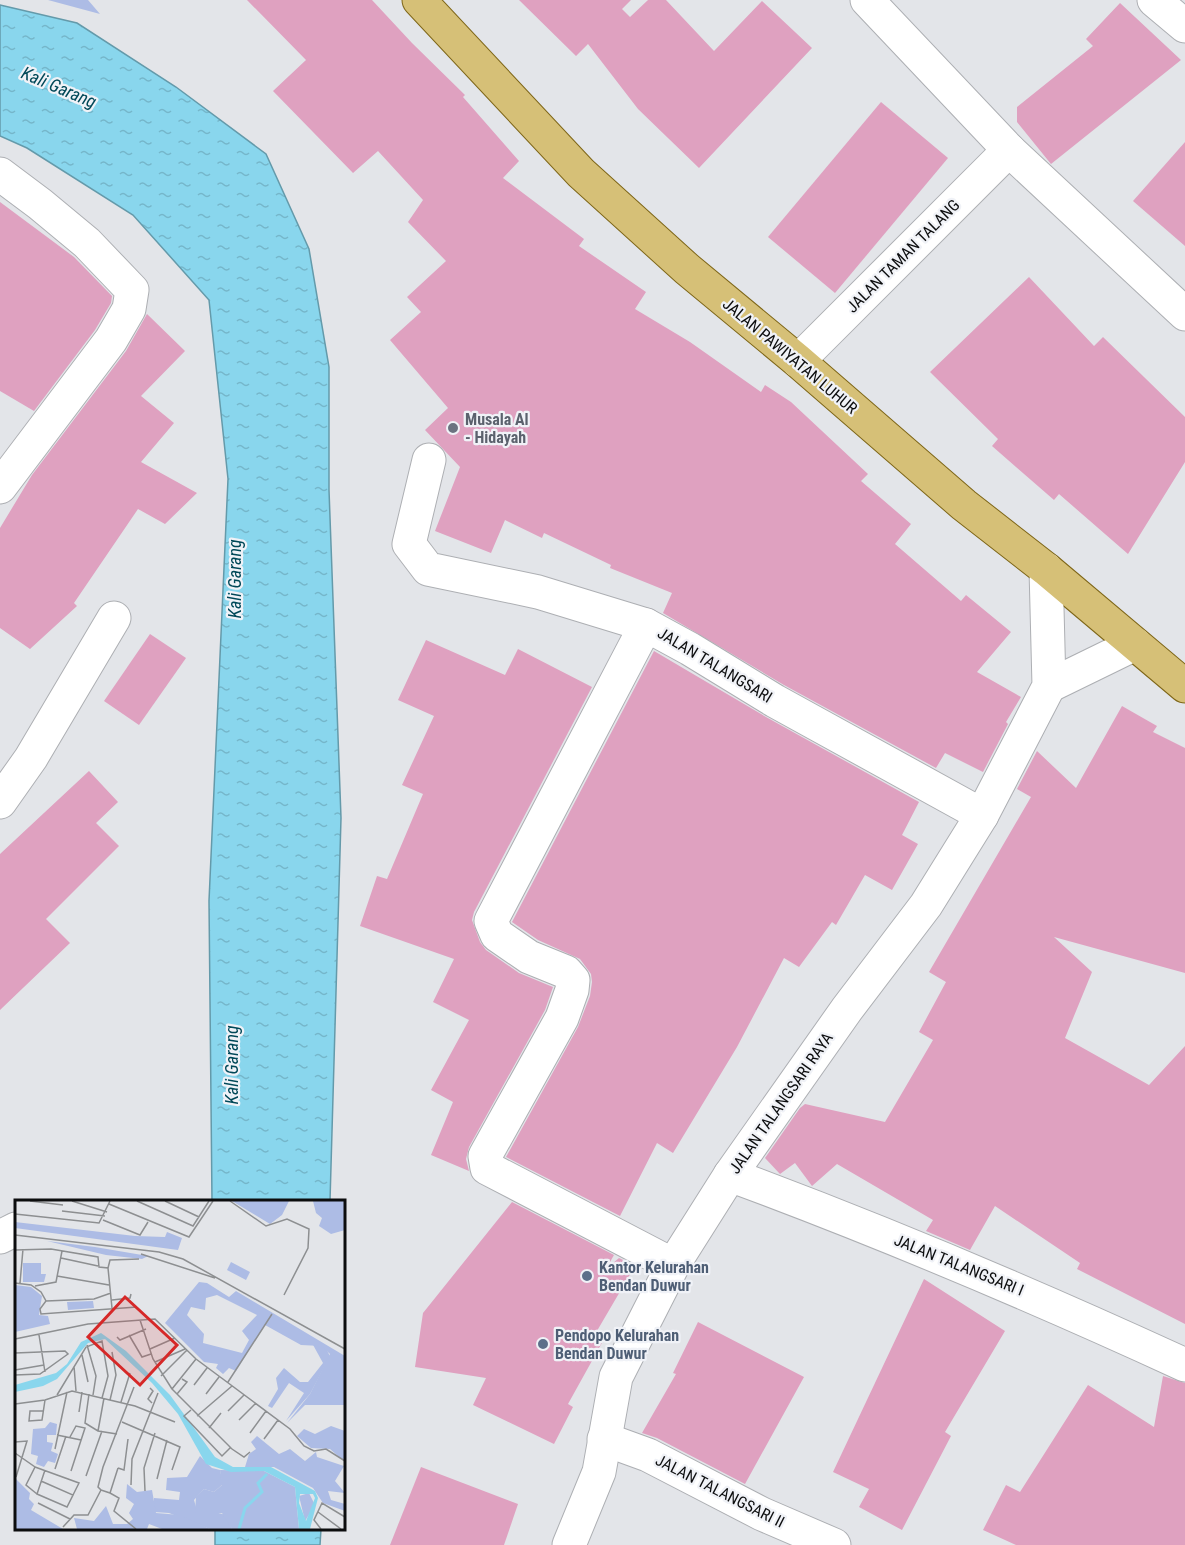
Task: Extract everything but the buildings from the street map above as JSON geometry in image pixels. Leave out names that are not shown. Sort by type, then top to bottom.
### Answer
[{"type":"main road","name":"JALAN PAWIYATAN LUHUR","points":[[419,0],[581,173],[687,269],[798,361],[964,505],[1046,568],[1185,686]]},
{"type":"street","points":[[867,0],[1009,150],[1185,314]]},
{"type":"street","points":[[1154,0],[1185,26]]},
{"type":"street","name":"JALAN TAMAN TALANG","points":[[798,361],[1009,150]]},
{"type":"street","points":[[0,174],[87,243],[132,290],[129,309],[111,340],[0,487]]},
{"type":"street","name":"JALAN TALANGSARI","points":[[429,460],[409,544],[428,569],[538,592],[646,625],[775,701],[982,815]]},
{"type":"street","name":"JALAN TALANGSARI RAYA","points":[[571,1539],[598,1472],[616,1377],[673,1265],[729,1176],[847,1010],[926,905],[982,815],[1049,686],[1046,568]]},
{"type":"street","points":[[0,802],[31,758],[114,618]]},
{"type":"street","points":[[646,625],[491,921],[497,935],[529,957],[566,972],[573,980],[572,990],[562,1018],[485,1156],[487,1168],[673,1265]]},
{"type":"street","points":[[1049,686],[1135,644]]},
{"type":"street","name":"JALAN TALANGSARI I","points":[[729,1176],[808,1204],[1028,1293],[1185,1365]]},
{"type":"street","points":[[0,1237],[15,1230]]},
{"type":"street","name":"JALAN TALANGSARI II","points":[[604,1439],[648,1455],[762,1514],[834,1545]]},
{"type":"shaded area","points":[[48,0],[88,0],[100,14]]},
{"type":"water","name":"Kali Garang","points":[[0,5],[77,23],[176,87],[266,154],[309,249],[329,367],[329,490],[341,818],[330,1200],[212,1200],[209,901],[228,479],[209,300],[133,215],[27,148],[0,136]]},
{"type":"water","points":[[215,1530],[321,1530],[320,1545],[215,1545]]},
{"type":"place","name":"Musala Al - Hidayah","points":[[453,428]]},
{"type":"place","name":"Kantor Kelurahan Bendan Duwur","points":[[587,1276]]},
{"type":"place","name":"Pendopo Kelurahan Bendan Duwur","points":[[543,1344]]}]
